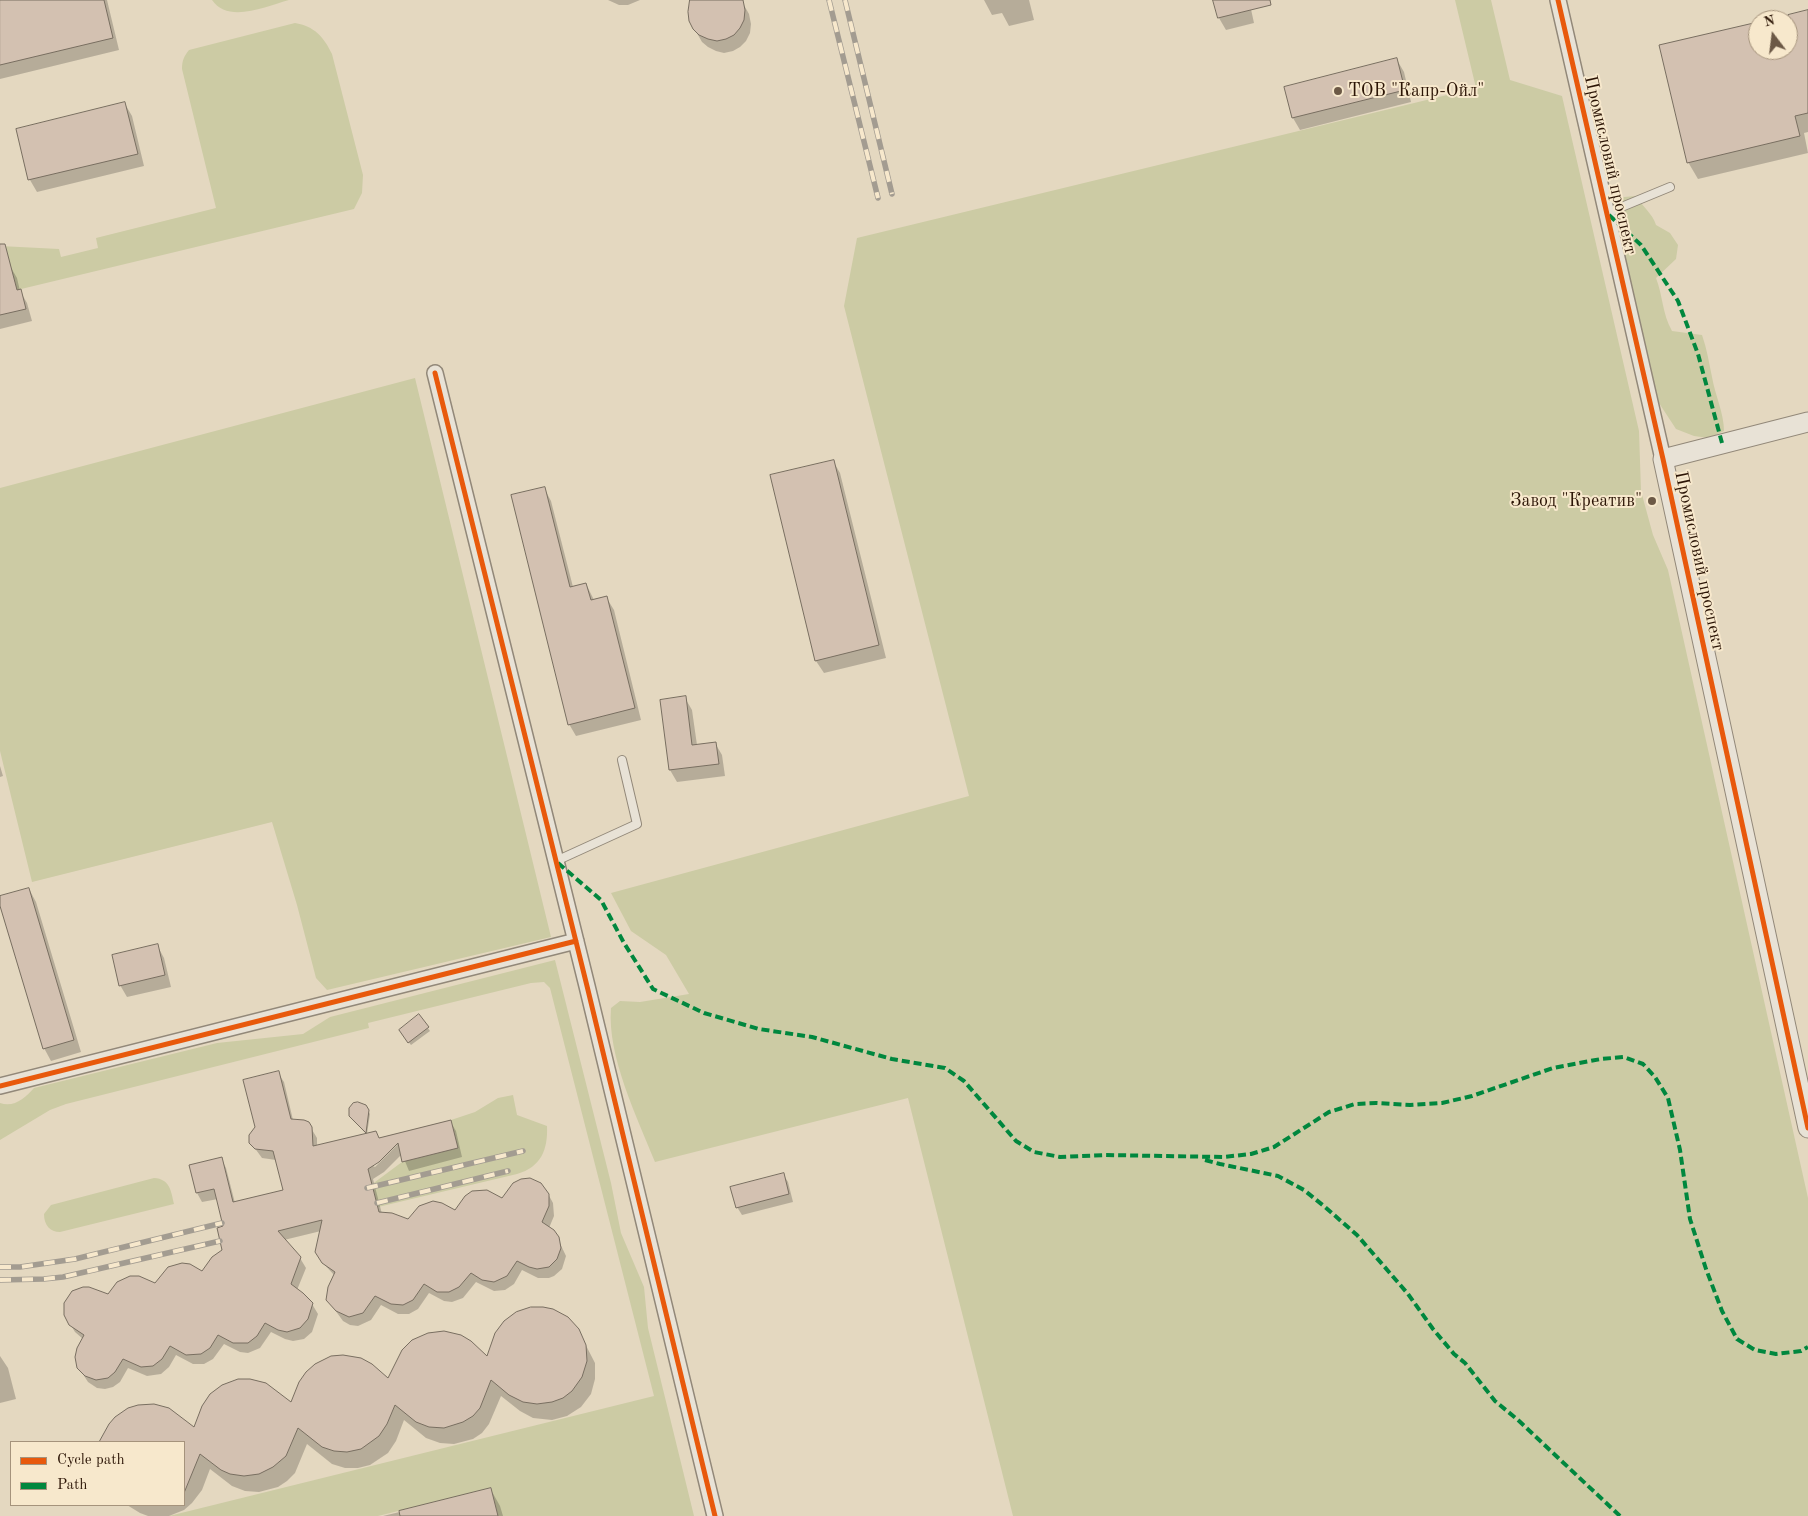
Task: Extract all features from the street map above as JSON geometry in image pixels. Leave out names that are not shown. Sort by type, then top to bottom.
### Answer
[{"type":"street","name":"Промисловий проспект","points":[[1558,0],[1803,1080],[1808,1128]]},
{"type":"street","points":[[435,373],[576,941],[715,1516]]},
{"type":"street","points":[[1662,459],[1808,422]]},
{"type":"street","points":[[0,1086],[576,941]]},
{"type":"lane","points":[[1607,213],[1670,187]]},
{"type":"lane","points":[[556,861],[637,824],[622,760]]},
{"type":"green space","points":[[212,0],[289,0],[259,9],[238,12],[228,11],[219,7]]},
{"type":"green space","points":[[1455,0],[1491,0],[1510,80],[1562,96],[1639,431],[1641,491],[1653,535],[1668,570],[1808,1198],[1808,1516],[1013,1516],[908,1098],[655,1162],[618,1066],[611,1027],[611,1008],[620,1001],[640,1002],[689,994],[666,955],[631,931],[611,893],[969,796],[844,306],[857,238],[1476,88]]},
{"type":"green space","points":[[295,23],[302,24],[318,33],[326,42],[332,54],[363,175],[362,193],[354,209],[17,290],[0,246],[59,249],[61,257],[98,248],[96,238],[216,208],[182,69],[186,54],[189,50]]},
{"type":"green space","points":[[1636,196],[1656,225],[1670,233],[1678,245],[1676,259],[1656,278],[1666,318],[1672,331],[1702,335],[1704,340],[1713,384],[1723,418],[1724,431],[1709,438],[1694,436],[1676,429],[1659,403],[1616,228],[1613,202],[1624,197]]},
{"type":"green space","points":[[415,378],[551,937],[327,990],[316,978],[297,905],[272,822],[32,882],[0,751],[0,488]]},
{"type":"green space","points":[[555,960],[611,1183],[621,1233],[644,1287],[648,1328],[694,1516],[498,1516],[491,1488],[378,1516],[169,1516],[654,1396],[550,988],[544,982],[531,983],[368,1023],[369,1028],[66,1104],[50,1110],[0,1140],[0,1103],[15,1103],[34,1088],[217,1043],[303,1034],[330,1017]]},
{"type":"green space","points":[[513,1095],[517,1115],[547,1126],[544,1150],[532,1167],[517,1174],[378,1207],[374,1191],[367,1188],[402,1162],[458,1148],[451,1120],[475,1112],[498,1098]]},
{"type":"green space","points":[[154,1178],[167,1183],[171,1190],[174,1204],[60,1232],[56,1232],[48,1227],[45,1221],[44,1214],[51,1205]]},
{"type":"building","points":[[0,0],[104,0],[113,38],[0,65]]},
{"type":"building","points":[[690,0],[743,0],[744,20],[734,35],[717,41],[708,39],[699,35],[689,21]]},
{"type":"building","points":[[1213,0],[1270,0],[1271,5],[1218,18]]},
{"type":"building","points":[[1808,10],[1808,113],[1795,116],[1800,136],[1687,163],[1659,45],[1748,24],[1748,60],[1798,60],[1798,12]]},
{"type":"building","points":[[1397,58],[1405,90],[1292,118],[1284,87]]},
{"type":"building","points":[[125,102],[138,154],[28,180],[16,129]]},
{"type":"building","points":[[0,244],[5,244],[17,290],[21,289],[26,309],[0,315]]},
{"type":"building","points":[[834,460],[879,645],[815,661],[770,475]]},
{"type":"building","points":[[545,487],[570,587],[586,583],[591,600],[607,596],[635,708],[568,725],[511,495]]},
{"type":"building","points":[[686,696],[692,745],[716,742],[719,764],[669,770],[660,700]]},
{"type":"building","points":[[29,888],[74,1040],[43,1049],[0,906],[0,896]]},
{"type":"building","points":[[158,944],[165,975],[119,986],[112,955]]},
{"type":"building","points":[[419,1014],[429,1027],[408,1043],[399,1030]]},
{"type":"building","points":[[279,1071],[291,1119],[309,1122],[312,1127],[313,1146],[376,1131],[379,1138],[451,1120],[458,1148],[402,1162],[398,1143],[379,1162],[368,1169],[379,1212],[392,1213],[408,1219],[419,1206],[433,1201],[442,1203],[455,1210],[465,1196],[472,1191],[487,1190],[502,1198],[513,1183],[521,1179],[530,1178],[541,1183],[549,1194],[549,1206],[542,1222],[554,1230],[559,1237],[561,1248],[557,1259],[549,1267],[537,1269],[517,1261],[507,1276],[494,1282],[482,1280],[471,1273],[459,1287],[449,1292],[437,1292],[424,1284],[413,1300],[403,1305],[391,1304],[375,1296],[363,1313],[349,1317],[336,1311],[326,1300],[328,1287],[335,1272],[322,1263],[315,1252],[322,1220],[278,1231],[301,1257],[291,1284],[313,1303],[308,1319],[300,1328],[287,1332],[278,1330],[265,1323],[257,1336],[248,1343],[233,1343],[218,1335],[210,1348],[201,1354],[186,1355],[170,1346],[162,1359],[153,1366],[141,1367],[123,1359],[115,1372],[108,1378],[96,1380],[85,1376],[77,1368],[75,1357],[77,1348],[84,1335],[69,1325],[64,1315],[64,1303],[72,1291],[89,1287],[108,1294],[117,1282],[130,1276],[139,1276],[155,1283],[168,1267],[182,1263],[190,1264],[202,1271],[212,1257],[222,1250],[217,1228],[223,1226],[214,1189],[196,1193],[189,1165],[222,1157],[233,1202],[283,1190],[273,1151],[255,1149],[249,1143],[249,1135],[255,1127],[243,1080]]},
{"type":"building","points":[[358,1102],[366,1105],[369,1110],[366,1133],[349,1116],[349,1108],[353,1103]]},
{"type":"building","points":[[784,1173],[789,1194],[736,1208],[730,1187]]},
{"type":"building","points":[[531,1307],[553,1309],[568,1317],[579,1329],[586,1345],[587,1361],[582,1377],[572,1391],[563,1398],[537,1404],[523,1402],[509,1395],[491,1380],[480,1408],[473,1416],[463,1422],[444,1428],[429,1427],[416,1422],[395,1405],[387,1424],[379,1436],[361,1449],[347,1452],[334,1451],[322,1447],[298,1428],[286,1456],[273,1467],[259,1474],[244,1476],[230,1474],[221,1470],[200,1454],[185,1491],[185,1441],[100,1441],[115,1417],[128,1408],[138,1405],[154,1404],[169,1408],[194,1427],[202,1406],[210,1394],[222,1385],[238,1379],[250,1379],[266,1383],[291,1402],[299,1382],[306,1372],[315,1364],[331,1356],[343,1355],[361,1358],[372,1364],[388,1378],[402,1350],[412,1340],[428,1333],[444,1331],[461,1335],[471,1341],[487,1356],[495,1333],[504,1321],[516,1312]]},
{"type":"building","points":[[491,1488],[498,1516],[400,1516],[399,1511]]},
{"type":"railway","points":[[829,0],[878,198]]},
{"type":"railway","points":[[845,0],[892,194]]},
{"type":"railway","points":[[367,1188],[523,1151]]},
{"type":"railway","points":[[377,1203],[508,1171]]},
{"type":"railway","points":[[0,1267],[20,1267],[75,1259],[222,1223]]},
{"type":"railway","points":[[0,1280],[63,1277],[220,1241]]},
{"type":"marked path","points":[[1609,215],[1641,245],[1678,301],[1698,354],[1722,443]]},
{"type":"marked path","points":[[558,863],[601,900],[624,943],[653,989],[704,1013],[759,1029],[812,1037],[892,1059],[945,1068],[964,1081],[1016,1141],[1034,1152],[1060,1157],[1105,1155],[1223,1157],[1251,1154],[1274,1147],[1329,1112],[1355,1104],[1410,1105],[1442,1103],[1472,1096],[1553,1068],[1601,1059],[1624,1057],[1643,1064],[1655,1077],[1668,1098],[1680,1150],[1690,1219],[1722,1311],[1737,1339],[1755,1350],[1776,1354],[1801,1351],[1808,1347]]},
{"type":"marked path","points":[[1205,1160],[1278,1176],[1304,1190],[1325,1207],[1357,1235],[1408,1294],[1433,1329],[1454,1354],[1465,1363],[1495,1401],[1518,1420],[1620,1516]]},
{"type":"cycle path","points":[[1558,0],[1663,459],[1808,1128]]},
{"type":"cycle path","points":[[435,373],[587,986],[715,1516]]},
{"type":"cycle path","points":[[0,1086],[576,941]]},
{"type":"place","name":"ТОВ \"Капр-Ойл\"","points":[[1338,91]]},
{"type":"place","name":"Завод \"Креатив\"","points":[[1652,501]]}]
